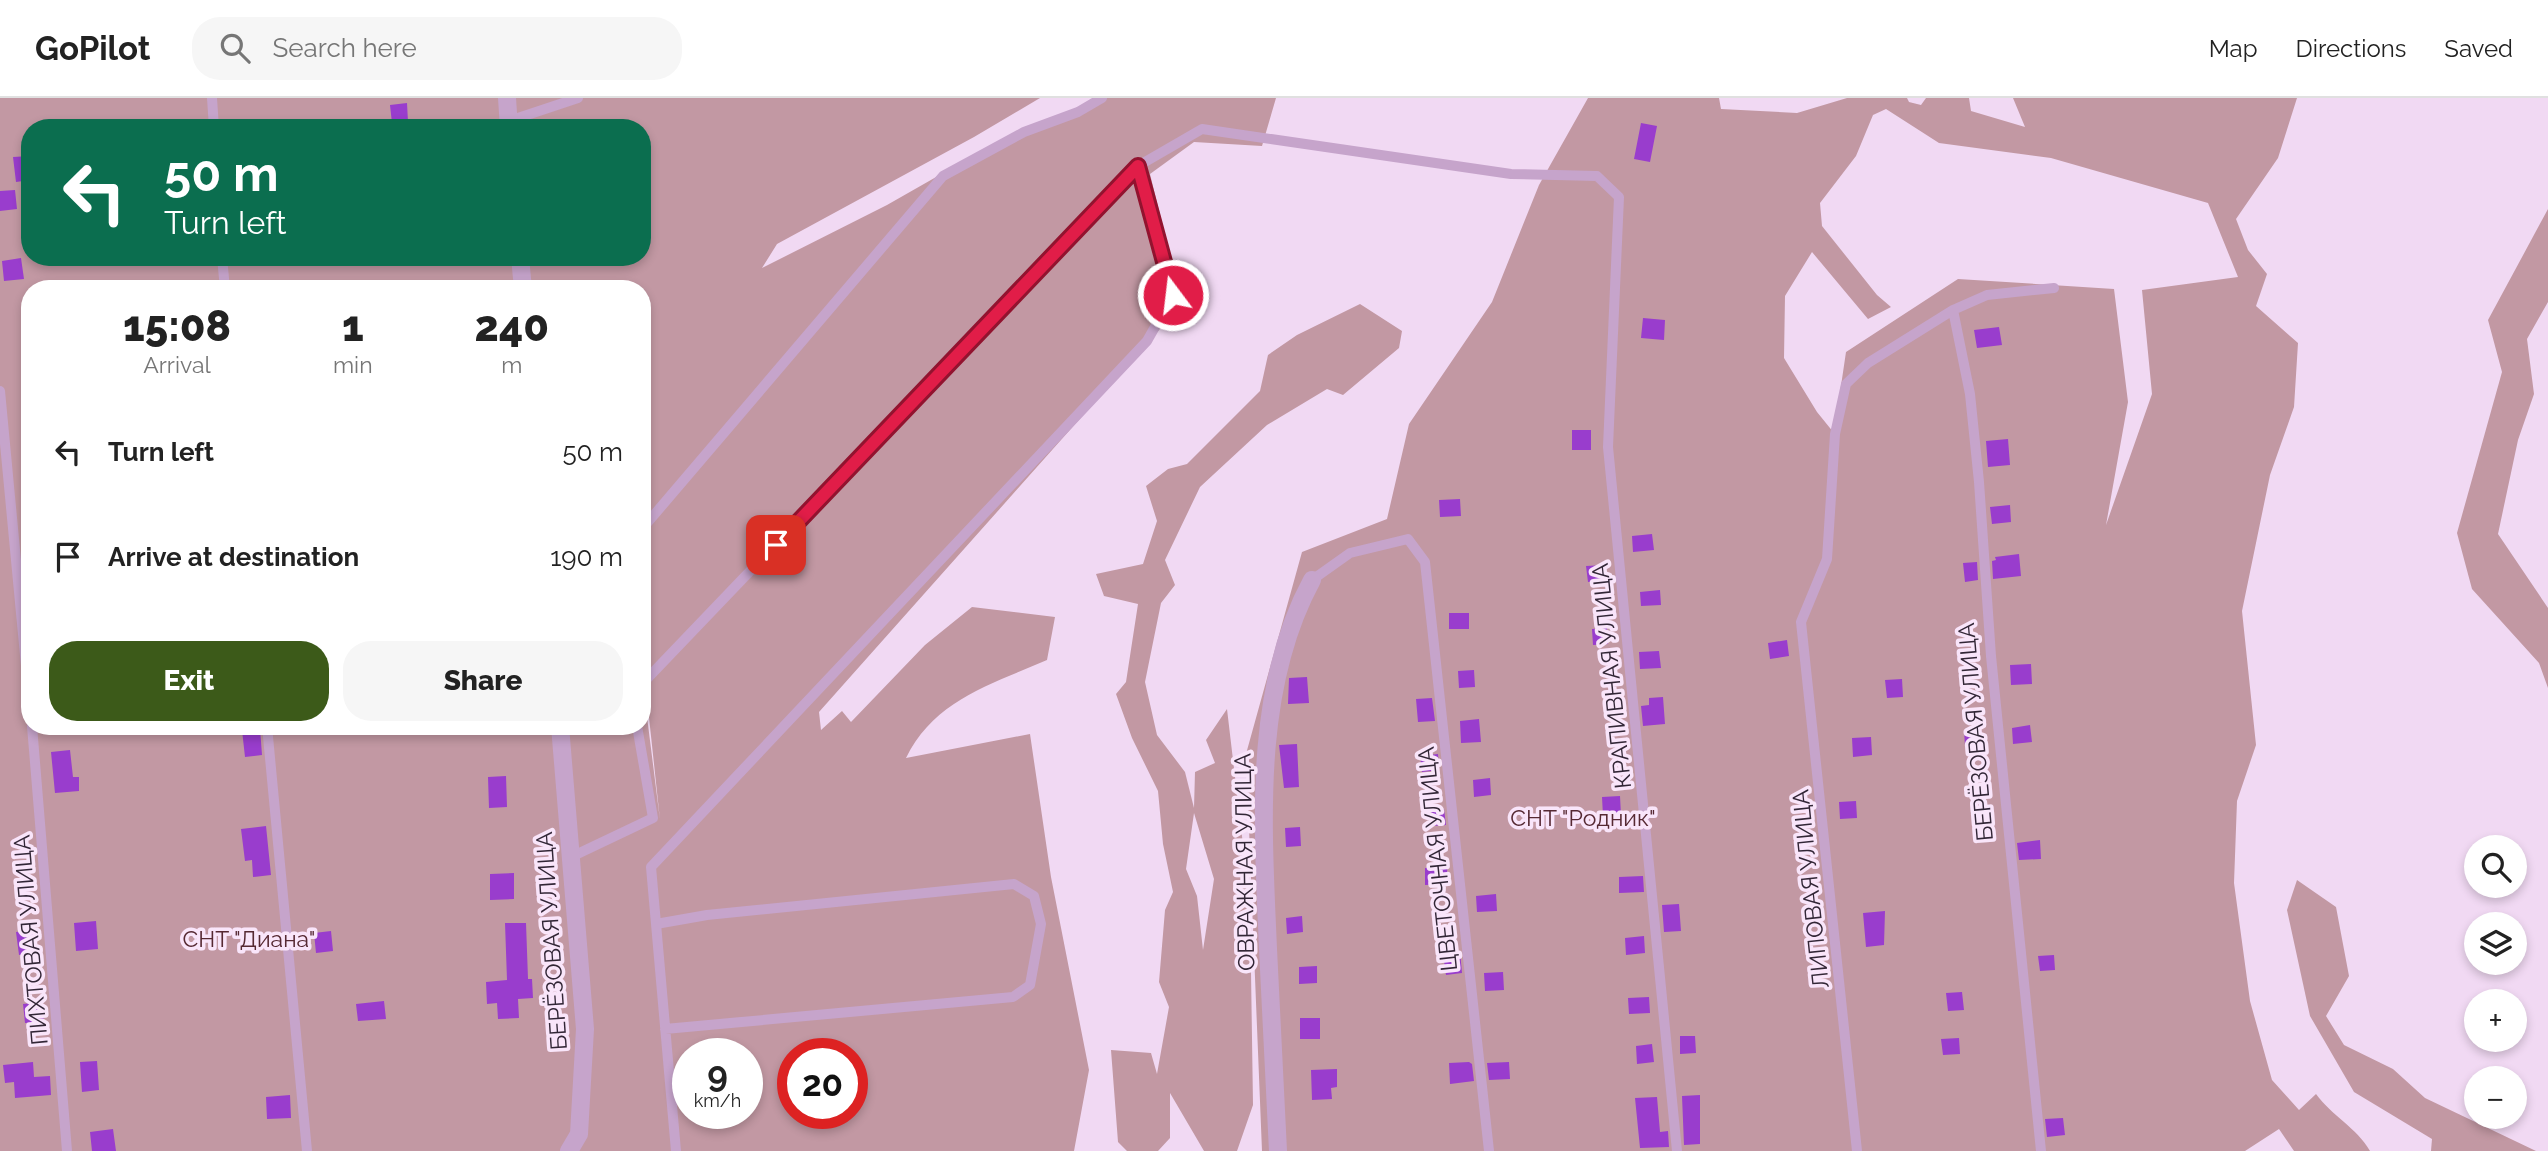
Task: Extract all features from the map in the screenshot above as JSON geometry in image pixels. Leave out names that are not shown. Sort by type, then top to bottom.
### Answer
[{"type":"street","points":[[507,98],[509,119]]},
{"type":"street","name":"ОВРАЖНАЯ УЛИЦА","points":[[1278,1151],[1266,891],[1266,746],[1284,644],[1297,607],[1312,580]]},
{"type":"street","name":"БЕРЁЗОВАЯ УЛИЦА","points":[[561,735],[585,1030],[579,1134],[569,1151]]},
{"type":"lane","points":[[212,98],[213,119]]},
{"type":"lane","points":[[524,119],[578,98]]},
{"type":"lane","points":[[651,518],[943,176],[1024,132],[1078,112],[1101,98]]},
{"type":"lane","name":"КРАПИВНАЯ УЛИЦА","points":[[1138,166],[1202,129],[1511,174],[1597,176],[1619,197],[1608,447],[1677,1151]]},
{"type":"lane","points":[[651,675],[1138,166]]},
{"type":"lane","points":[[676,1151],[651,867],[1147,341],[1173,295],[1138,166]]},
{"type":"lane","points":[[1953,310],[1987,295],[2054,288]]},
{"type":"lane","name":"ЛИПОВАЯ УЛИЦА","points":[[1857,1151],[1801,622],[1827,559],[1835,434],[1846,384],[1868,363],[1953,310]]},
{"type":"lane","name":"БЕРЁЗОВАЯ УЛИЦА","points":[[1953,310],[1970,394],[1991,656],[2041,1151]]},
{"type":"lane","points":[[0,391],[21,613]]},
{"type":"lane","name":"ЦВЕТОЧНАЯ УЛИЦА","points":[[1312,580],[1350,553],[1408,539],[1425,562],[1489,1151]]},
{"type":"lane","name":"ПИХТОВАЯ УЛИЦА","points":[[33,735],[67,1151]]},
{"type":"lane","points":[[268,735],[307,1151]]},
{"type":"lane","points":[[571,858],[653,818],[639,735]]},
{"type":"lane","points":[[656,924],[707,915],[1014,884],[1034,896],[1041,924],[1030,985],[1013,997],[665,1029]]},
{"type":"green space","name":"СНТ \"Диана\"","points":[[0,98],[1040,98],[777,244],[762,268],[887,205],[966,160],[1100,98],[1276,98],[1262,146],[1194,142],[1150,174],[1182,304],[819,712],[821,730],[842,711],[851,722],[925,645],[972,607],[1055,617],[1047,660],[986,686],[948,708],[918,738],[906,758],[1030,734],[1051,877],[1089,1070],[1074,1151],[0,1151]]},
{"type":"green space","name":"СНТ \"Родник\"","points":[[1588,98],[1719,98],[1721,109],[1797,113],[1847,98],[1907,98],[1909,102],[1921,105],[1926,98],[1969,98],[1971,111],[2025,127],[2013,98],[2297,98],[2278,158],[2236,219],[2248,250],[2267,274],[2256,306],[2298,343],[2294,407],[2270,475],[2242,611],[2256,745],[2237,801],[2234,883],[2250,1001],[2272,1080],[2299,1110],[2316,1094],[2358,1135],[2370,1151],[2294,1151],[2279,1129],[2245,1151],[1262,1151],[1246,754],[1302,552],[1387,519],[1409,424],[1492,302],[1539,185]],"holes":[[[1886,109],[1939,143],[2051,158],[2208,203],[2238,277],[2142,290],[2152,394],[2106,525],[2128,402],[2114,289],[1958,279],[1846,352],[1834,433],[1817,412],[1784,358],[1785,296],[1812,252],[1868,319],[1891,307],[1877,295],[1822,226],[1820,203],[1856,156],[1873,115]]]},
{"type":"green space","points":[[2548,209],[2548,302],[2527,339],[2534,394],[2518,440],[2498,534],[2548,608],[2548,688],[2539,663],[2472,589],[2457,533],[2502,372],[2488,320]]},
{"type":"green space","points":[[1360,304],[1402,331],[1399,348],[1343,395],[1327,389],[1267,425],[1200,487],[1165,560],[1175,585],[1161,603],[1145,682],[1157,735],[1185,772],[1194,808],[1195,772],[1215,763],[1206,740],[1227,709],[1250,904],[1253,1105],[1237,1151],[1204,1151],[1170,1093],[1170,1138],[1158,1151],[1127,1151],[1118,1142],[1111,1050],[1151,1053],[1157,1074],[1169,1007],[1159,982],[1165,910],[1173,892],[1163,844],[1158,791],[1132,738],[1116,694],[1126,682],[1138,604],[1104,596],[1096,574],[1143,564],[1157,521],[1146,486],[1168,469],[1187,464],[1260,391],[1268,355],[1297,335]],"holes":[[[1194,813],[1214,879],[1203,950],[1197,896],[1186,869]]]},
{"type":"green space","points":[[2297,880],[2336,907],[2349,976],[2326,1016],[2344,1045],[2393,1069],[2425,1098],[2464,1117],[2464,1129],[2490,1129],[2536,1151],[2431,1151],[2432,1139],[2354,1092],[2310,1016],[2287,910]]},
{"type":"building","points":[[407,103],[408,119],[392,119],[390,105]]},
{"type":"building","points":[[1641,123],[1657,126],[1650,162],[1634,159]]},
{"type":"building","points":[[13,157],[21,157],[21,181],[16,182]]},
{"type":"building","points":[[15,190],[17,209],[0,211],[0,191]]},
{"type":"building","points":[[21,258],[24,279],[4,281],[2,261]]},
{"type":"building","points":[[1643,318],[1665,320],[1664,340],[1641,338]]},
{"type":"building","points":[[1999,327],[2002,345],[1977,348],[1974,330]]},
{"type":"building","points":[[1572,430],[1591,430],[1591,450],[1572,450]]},
{"type":"building","points":[[2008,439],[2010,465],[1988,467],[1986,441]]},
{"type":"building","points":[[1460,499],[1461,516],[1440,517],[1439,500]]},
{"type":"building","points":[[2010,505],[2011,522],[1992,524],[1990,507]]},
{"type":"building","points":[[1652,534],[1654,550],[1633,552],[1632,536]]},
{"type":"building","points":[[2019,554],[2021,576],[1993,579],[1992,561],[1996,560],[1995,557]]},
{"type":"building","points":[[1977,562],[1978,580],[1965,582],[1963,563]]},
{"type":"building","points":[[1605,565],[1607,581],[1588,582],[1586,566]]},
{"type":"building","points":[[1660,590],[1661,605],[1641,606],[1640,592]]},
{"type":"building","points":[[1449,613],[1469,613],[1469,629],[1449,629]]},
{"type":"building","points":[[1607,628],[1608,644],[1593,645],[1592,629]]},
{"type":"building","points":[[1787,640],[1789,656],[1770,659],[1768,643]]},
{"type":"building","points":[[1659,651],[1661,668],[1640,669],[1639,652]]},
{"type":"building","points":[[2031,664],[2032,684],[2011,685],[2010,665]]},
{"type":"building","points":[[1474,670],[1475,687],[1459,688],[1458,671]]},
{"type":"building","points":[[1307,677],[1309,703],[1288,704],[1289,678]]},
{"type":"building","points":[[1902,679],[1903,697],[1887,698],[1885,680]]},
{"type":"building","points":[[1663,697],[1665,724],[1643,726],[1641,706],[1649,705],[1649,698]]},
{"type":"building","points":[[1432,698],[1435,721],[1418,722],[1416,699]]},
{"type":"building","points":[[1479,719],[1481,742],[1461,743],[1460,721]]},
{"type":"building","points":[[2030,725],[2032,742],[2013,744],[2012,728]]},
{"type":"building","points":[[1981,730],[1982,744],[1965,746],[1964,731]]},
{"type":"building","points":[[243,735],[261,735],[262,755],[245,757]]},
{"type":"building","points":[[1871,737],[1872,755],[1853,757],[1852,738]]},
{"type":"building","points":[[1297,744],[1299,787],[1284,788],[1279,745]]},
{"type":"building","points":[[70,750],[73,777],[79,777],[79,791],[55,793],[51,752]]},
{"type":"building","points":[[1438,754],[1439,770],[1422,772],[1420,756]]},
{"type":"building","points":[[506,776],[507,807],[489,808],[488,777]]},
{"type":"building","points":[[1490,778],[1491,795],[1474,797],[1473,780]]},
{"type":"building","points":[[1620,796],[1621,815],[1603,816],[1602,797]]},
{"type":"building","points":[[1856,801],[1857,818],[1840,819],[1839,802]]},
{"type":"building","points":[[1444,809],[1446,825],[1432,826],[1431,810]]},
{"type":"building","points":[[266,826],[271,875],[253,877],[252,860],[245,861],[241,829]]},
{"type":"building","points":[[1300,827],[1301,846],[1286,847],[1285,828]]},
{"type":"building","points":[[2040,840],[2041,859],[2019,860],[2017,843]]},
{"type":"building","points":[[1447,867],[1448,884],[1425,885],[1425,868]]},
{"type":"building","points":[[514,873],[514,899],[490,900],[490,874]]},
{"type":"building","points":[[1643,876],[1644,892],[1619,893],[1619,877]]},
{"type":"building","points":[[1496,894],[1497,911],[1477,912],[1476,896]]},
{"type":"building","points":[[1679,904],[1681,931],[1664,932],[1662,905]]},
{"type":"building","points":[[1885,911],[1884,945],[1866,947],[1863,913]]},
{"type":"building","points":[[1302,916],[1303,932],[1287,934],[1286,918]]},
{"type":"building","points":[[96,921],[98,949],[76,951],[74,923]]},
{"type":"building","points":[[505,923],[526,923],[528,979],[532,979],[533,998],[518,999],[519,1018],[498,1019],[497,1003],[487,1004],[486,982],[507,980]]},
{"type":"building","points":[[35,930],[38,953],[19,955],[16,932]]},
{"type":"building","points":[[331,931],[333,951],[316,953],[314,933]]},
{"type":"building","points":[[1644,936],[1645,953],[1626,955],[1625,938]]},
{"type":"building","points":[[1460,951],[1462,973],[1446,975],[1443,954]]},
{"type":"building","points":[[2054,955],[2055,970],[2040,971],[2038,956]]},
{"type":"building","points":[[1317,966],[1317,983],[1299,984],[1299,967]]},
{"type":"building","points":[[1503,972],[1504,990],[1485,991],[1484,973]]},
{"type":"building","points":[[1962,992],[1964,1010],[1948,1011],[1946,993]]},
{"type":"building","points":[[1649,997],[1650,1013],[1629,1014],[1628,998]]},
{"type":"building","points":[[384,1001],[386,1019],[358,1021],[356,1004]]},
{"type":"building","points":[[42,1002],[44,1022],[25,1023],[23,1004]]},
{"type":"building","points":[[1300,1018],[1320,1018],[1320,1039],[1300,1039]]},
{"type":"building","points":[[1680,1036],[1695,1036],[1696,1053],[1680,1054]]},
{"type":"building","points":[[1959,1038],[1960,1054],[1943,1055],[1941,1039]]},
{"type":"building","points":[[1652,1044],[1654,1062],[1637,1064],[1636,1046]]},
{"type":"building","points":[[97,1061],[99,1090],[82,1092],[80,1062]]},
{"type":"building","points":[[33,1062],[34,1077],[50,1076],[51,1095],[15,1098],[14,1082],[5,1083],[3,1065]]},
{"type":"building","points":[[1509,1062],[1510,1079],[1489,1080],[1487,1063]]},
{"type":"building","points":[[1449,1063],[1472,1064],[1474,1081],[1450,1084]]},
{"type":"building","points":[[1337,1069],[1337,1087],[1331,1088],[1332,1099],[1312,1100],[1311,1070]]},
{"type":"building","points":[[290,1095],[291,1118],[267,1119],[266,1097]]},
{"type":"building","points":[[1700,1095],[1700,1144],[1684,1145],[1682,1096]]},
{"type":"building","points":[[1657,1097],[1660,1132],[1668,1131],[1669,1147],[1640,1148],[1635,1098]]},
{"type":"building","points":[[2063,1118],[2065,1135],[2047,1137],[2045,1119]]},
{"type":"building","points":[[113,1129],[116,1151],[92,1151],[90,1132]]},
{"type":"route","points":[[776,545],[1138,166],[1173,295]]}]
